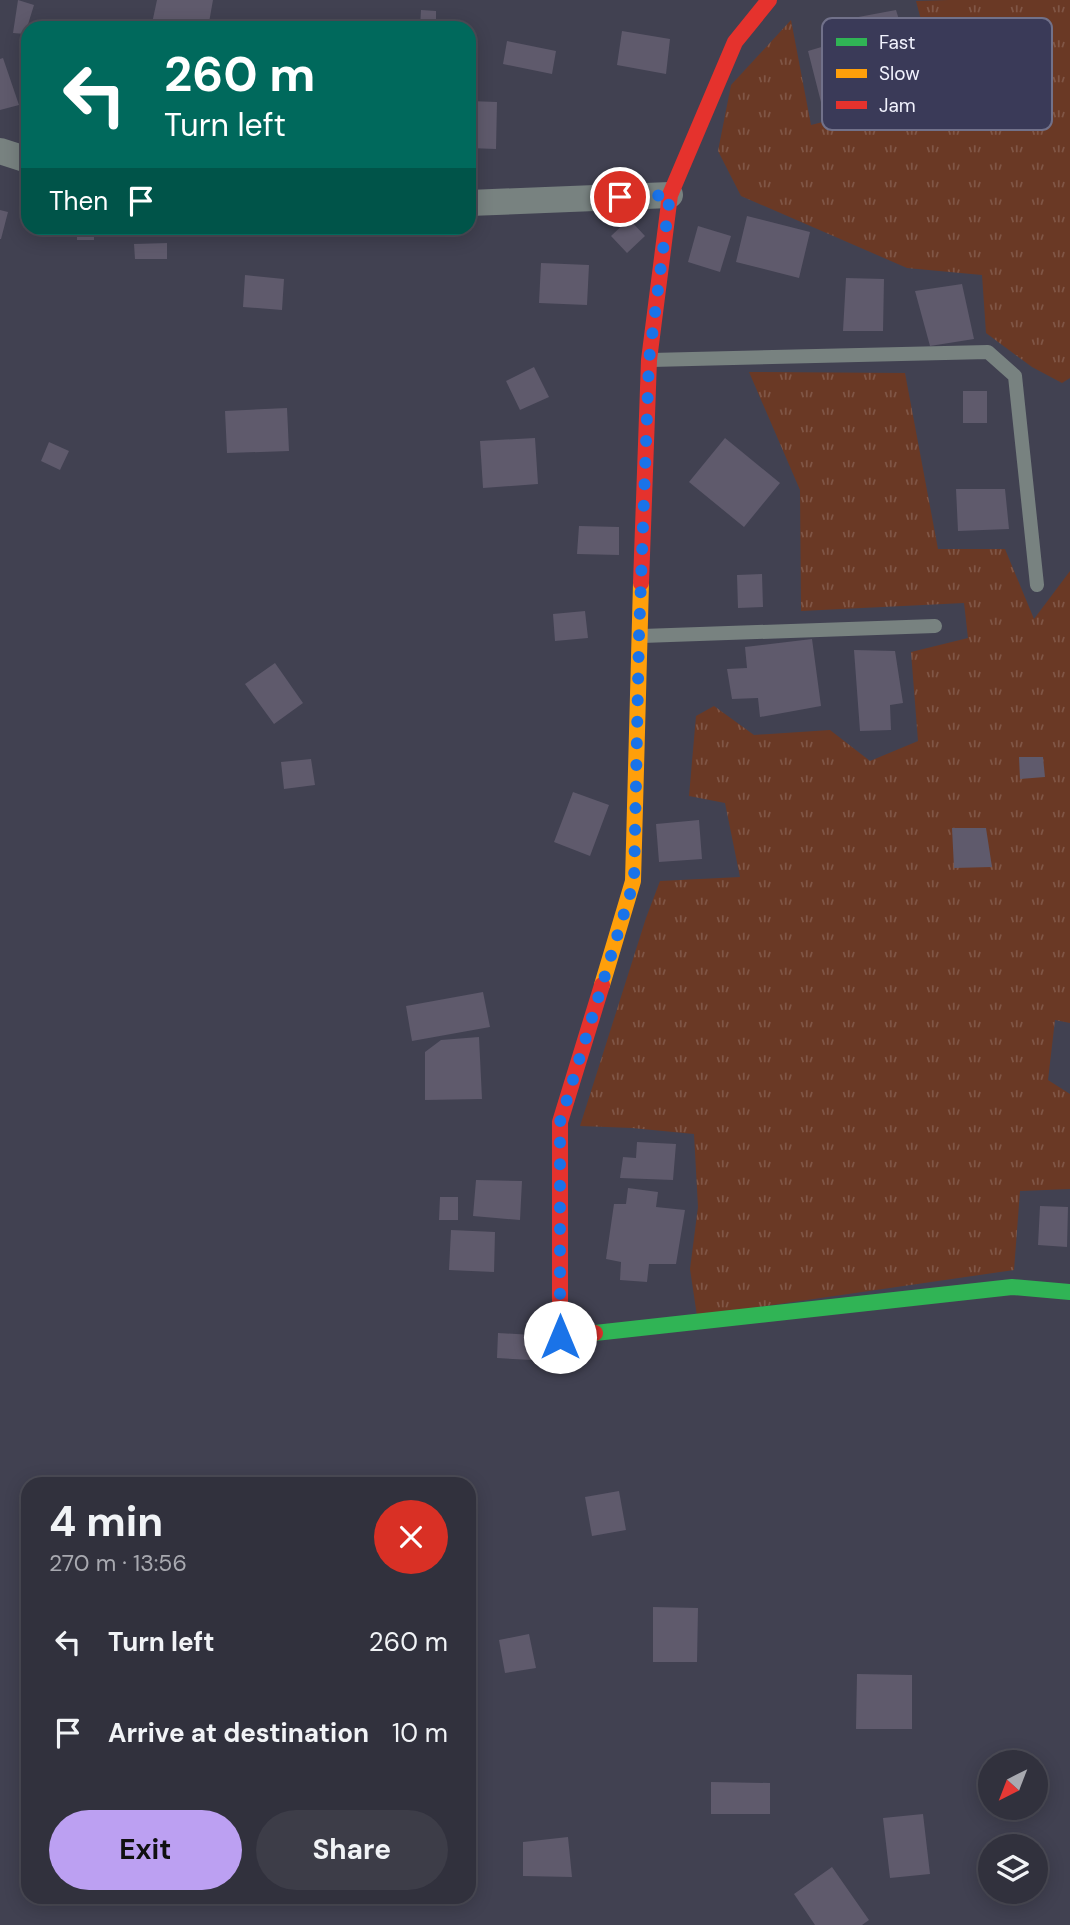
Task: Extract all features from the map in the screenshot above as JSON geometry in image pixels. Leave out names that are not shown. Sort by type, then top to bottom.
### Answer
[{"type":"street","points":[[769,0],[735,42],[670,195],[649,360],[634,881],[560,1122],[560,1337],[1012,1287],[1070,1292]]},
{"type":"street","points":[[0,151],[21,158]]},
{"type":"street","points":[[476,203],[670,195]]},
{"type":"lane","points":[[649,360],[988,352],[1015,376],[1037,585]]},
{"type":"lane","points":[[639,636],[934,626]]},
{"type":"green space","points":[[1070,0],[1070,378],[1062,383],[1032,367],[986,333],[982,275],[907,268],[741,196],[718,151],[731,85],[791,20],[811,125],[822,122],[822,130],[1052,130],[1052,18],[920,18],[916,1]]},
{"type":"green space","points":[[749,372],[905,373],[938,549],[1005,549],[1034,619],[1070,571],[1070,1023],[1055,1020],[1048,1080],[1070,1094],[1070,1189],[1020,1191],[1014,1270],[697,1316],[690,1269],[698,1207],[694,1134],[580,1126],[660,881],[740,877],[725,803],[689,796],[696,716],[714,706],[754,735],[830,730],[870,761],[918,741],[911,652],[968,638],[964,603],[801,611],[800,490]]},
{"type":"building","points":[[18,0],[34,5],[29,21],[21,21],[21,34],[13,33]]},
{"type":"building","points":[[157,0],[213,0],[209,21],[152,21]]},
{"type":"building","points":[[421,10],[436,11],[436,21],[420,21]]},
{"type":"building","points":[[896,10],[898,18],[853,18]]},
{"type":"building","points":[[622,31],[670,39],[666,74],[617,65]]},
{"type":"building","points":[[507,41],[556,51],[552,74],[503,64]]},
{"type":"building","points":[[822,47],[822,106],[808,51]]},
{"type":"building","points":[[3,58],[19,105],[0,110],[0,59]]},
{"type":"building","points":[[476,101],[497,102],[496,149],[476,148]]},
{"type":"building","points":[[0,210],[8,212],[1,239],[0,239]]},
{"type":"building","points":[[747,216],[810,232],[799,278],[736,262]]},
{"type":"building","points":[[629,219],[645,236],[627,253],[611,236]]},
{"type":"building","points":[[698,226],[731,236],[720,272],[688,262]]},
{"type":"building","points":[[77,235],[94,235],[94,240],[77,240]]},
{"type":"building","points":[[167,243],[167,259],[135,259],[134,244]]},
{"type":"building","points":[[541,263],[589,265],[587,305],[539,303]]},
{"type":"building","points":[[245,275],[284,279],[282,310],[243,307]]},
{"type":"building","points":[[846,278],[884,279],[883,331],[843,331]]},
{"type":"building","points":[[962,284],[974,339],[930,346],[915,291]]},
{"type":"building","points":[[534,367],[549,397],[520,410],[506,381]]},
{"type":"building","points":[[963,391],[987,391],[987,423],[963,423]]},
{"type":"building","points":[[287,408],[289,451],[227,453],[225,411]]},
{"type":"building","points":[[535,438],[538,484],[483,488],[480,441]]},
{"type":"building","points":[[725,438],[780,483],[744,527],[689,482]]},
{"type":"building","points":[[49,442],[69,451],[60,470],[41,461]]},
{"type":"building","points":[[956,489],[1005,489],[1009,529],[958,531]]},
{"type":"building","points":[[579,526],[619,527],[619,555],[577,554]]},
{"type":"building","points":[[762,574],[763,607],[738,608],[737,575]]},
{"type":"building","points":[[585,611],[588,638],[555,641],[553,614]]},
{"type":"building","points":[[812,639],[821,706],[760,717],[758,698],[732,699],[727,669],[747,668],[745,647]]},
{"type":"building","points":[[854,650],[895,651],[903,703],[890,705],[891,730],[860,731]]},
{"type":"building","points":[[275,663],[303,703],[274,724],[245,684]]},
{"type":"building","points":[[1019,757],[1043,757],[1045,777],[1020,779]]},
{"type":"building","points":[[311,759],[315,785],[284,789],[281,762]]},
{"type":"building","points":[[573,792],[609,805],[590,856],[554,842]]},
{"type":"building","points":[[699,820],[702,859],[659,862],[656,824]]},
{"type":"building","points":[[952,828],[986,828],[992,867],[954,868]]},
{"type":"building","points":[[483,992],[490,1027],[412,1041],[406,1006]]},
{"type":"building","points":[[479,1037],[482,1099],[425,1100],[425,1052],[441,1040]]},
{"type":"building","points":[[637,1142],[676,1144],[673,1180],[620,1178],[623,1157],[636,1158]]},
{"type":"building","points":[[476,1180],[522,1181],[520,1220],[473,1216]]},
{"type":"building","points":[[628,1188],[658,1192],[656,1207],[685,1210],[676,1264],[649,1264],[647,1282],[620,1280],[621,1262],[606,1259],[614,1204],[626,1204]]},
{"type":"building","points":[[440,1197],[458,1197],[458,1220],[439,1220]]},
{"type":"building","points":[[1040,1206],[1068,1207],[1067,1247],[1038,1245]]},
{"type":"building","points":[[451,1230],[495,1232],[494,1272],[449,1270]]},
{"type":"building","points":[[498,1333],[533,1335],[532,1360],[497,1358]]},
{"type":"building","points":[[619,1491],[626,1530],[592,1536],[585,1497]]},
{"type":"building","points":[[653,1607],[698,1608],[697,1662],[653,1662]]},
{"type":"building","points":[[529,1634],[536,1668],[505,1673],[499,1640]]},
{"type":"building","points":[[857,1674],[912,1675],[912,1729],[856,1729]]},
{"type":"building","points":[[711,1782],[770,1783],[770,1814],[711,1814]]},
{"type":"building","points":[[923,1814],[930,1874],[890,1878],[883,1818]]},
{"type":"building","points":[[568,1837],[572,1877],[523,1876],[523,1842]]},
{"type":"building","points":[[832,1867],[869,1920],[862,1925],[815,1925],[794,1894]]},
{"type":"traffic: fast","points":[[595,1333],[1012,1287],[1070,1292]]},
{"type":"traffic: slow","points":[[602,985],[633,881],[641,583]]},
{"type":"traffic: jam","points":[[641,583],[649,360],[670,195],[735,42],[769,0]]},
{"type":"traffic: jam","points":[[595,1333],[560,1337],[560,1122],[602,985]]},
{"type":"route","points":[[560,1337],[560,1122],[634,881],[649,360],[670,195],[620,197]]}]
